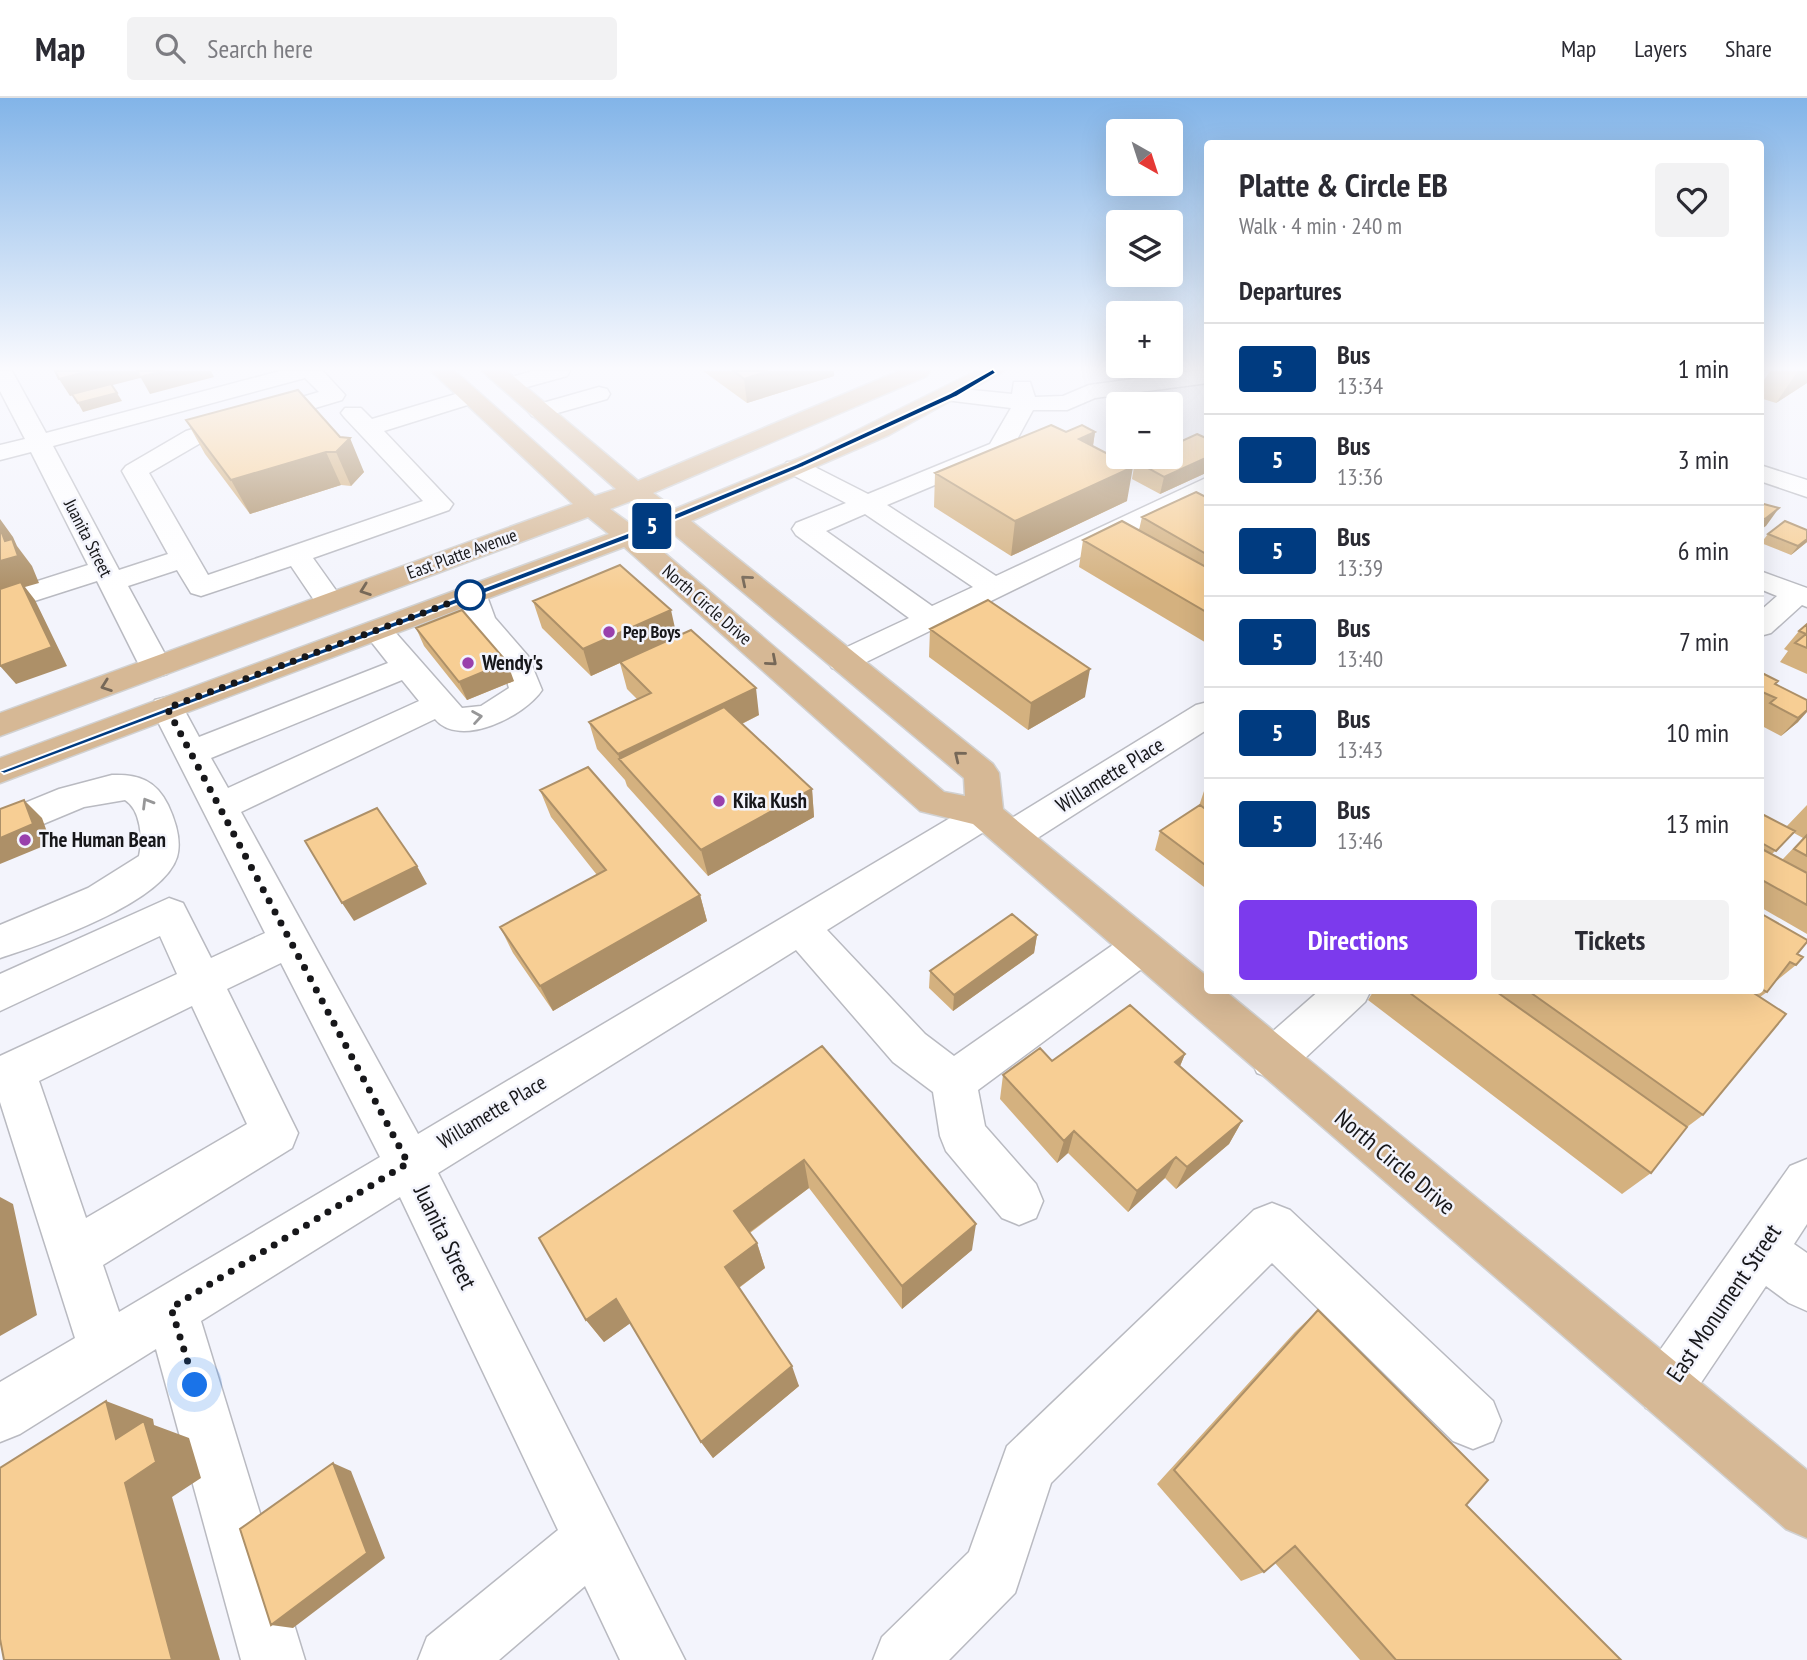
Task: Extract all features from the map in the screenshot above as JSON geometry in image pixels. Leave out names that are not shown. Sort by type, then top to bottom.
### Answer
[{"type":"main road","name":"North Circle Drive","points":[[521,444],[933,802],[998,825],[1807,1508]]},
{"type":"main road","points":[[579,444],[981,773],[998,825]]},
{"type":"main road","name":"East Platte Avenue","points":[[0,771],[330,603],[753,444]]},
{"type":"main road","name":"East Platte Avenue","points":[[0,725],[161,688],[377,630],[628,536],[846,444]]},
{"type":"street","points":[[0,453],[36,444]]},
{"type":"street","name":"Juanita Street","points":[[39,444],[108,576],[191,753],[408,1163],[653,1660]]},
{"type":"street","points":[[181,444],[135,471],[201,587],[440,504],[383,444]]},
{"type":"street","points":[[930,619],[806,529],[1011,444]]},
{"type":"street","points":[[796,467],[868,504],[994,588]]},
{"type":"street","points":[[1764,473],[1807,489]]},
{"type":"street","points":[[843,661],[1204,487]]},
{"type":"street","points":[[297,554],[330,603]]},
{"type":"street","points":[[0,603],[185,558]]},
{"type":"street","points":[[1764,581],[1802,596]]},
{"type":"street","points":[[377,630],[453,719],[479,720],[510,707],[526,690],[517,663],[480,620],[474,594]]},
{"type":"street","points":[[1764,623],[1802,596]]},
{"type":"street","points":[[191,753],[408,666]]},
{"type":"street","points":[[219,807],[440,704]]},
{"type":"street","name":"Willamette Place","points":[[0,1414],[799,926],[998,825],[1204,715]]},
{"type":"street","points":[[0,828],[92,791],[118,785],[139,790],[149,802],[161,836],[156,863],[135,882],[0,942]]},
{"type":"street","points":[[0,921],[133,864],[159,844]]},
{"type":"street","points":[[0,993],[169,914],[275,1133],[73,1254]]},
{"type":"street","points":[[799,926],[909,1048],[954,1082],[962,1136],[1019,1201]]},
{"type":"street","points":[[105,1349],[73,1254],[6,1075],[289,940]]},
{"type":"street","points":[[954,1082],[1142,947]]},
{"type":"street","points":[[1273,1059],[1346,994]]},
{"type":"street","name":"East Monument Street","points":[[1665,1389],[1806,1187]]},
{"type":"street","points":[[905,1660],[993,1571],[1027,1466],[1272,1228],[1473,1421]]},
{"type":"street","points":[[1760,1250],[1807,1286]]},
{"type":"street","points":[[171,1308],[272,1660]]},
{"type":"street","points":[[450,1660],[594,1539]]},
{"type":"building","points":[[204,444],[344,444],[336,452],[326,452],[231,480]]},
{"type":"building","points":[[1005,444],[1088,444],[1106,453],[1106,469],[1129,469],[1015,521],[935,473]]},
{"type":"building","points":[[1183,444],[1204,444],[1204,459],[1183,468]]},
{"type":"building","points":[[1150,469],[1182,469],[1164,477]]},
{"type":"building","points":[[1196,492],[1204,496],[1204,553],[1142,517]]},
{"type":"building","points":[[1764,504],[1779,508],[1765,519]]},
{"type":"building","points":[[1122,521],[1204,566],[1204,611],[1083,540]]},
{"type":"building","points":[[1785,521],[1807,530],[1807,539],[1798,546],[1768,534]]},
{"type":"building","points":[[0,528],[5,541],[12,539],[18,556],[0,561]]},
{"type":"building","points":[[620,565],[671,610],[583,649],[533,601]]},
{"type":"building","points":[[21,582],[52,647],[0,666],[0,589]]},
{"type":"building","points":[[988,600],[1090,669],[1031,703],[930,629]]},
{"type":"building","points":[[462,610],[507,662],[459,682],[416,628]]},
{"type":"building","points":[[1807,624],[1807,648],[1795,643],[1806,634],[1799,631]]},
{"type":"building","points":[[691,630],[756,688],[618,754],[589,722],[651,693],[620,662]]},
{"type":"building","points":[[1764,674],[1778,681],[1775,684],[1807,700],[1807,710],[1798,718],[1770,703],[1776,698],[1764,693]]},
{"type":"building","name":"Kika Kush","points":[[724,707],[812,789],[701,850],[619,759]]},
{"type":"building","points":[[588,767],[700,895],[540,986],[500,927],[606,870],[540,790]]},
{"type":"building","points":[[24,800],[33,824],[0,838],[0,809]]},
{"type":"building","points":[[1200,805],[1204,808],[1204,864],[1160,831]]},
{"type":"building","points":[[377,808],[417,866],[342,903],[305,841]]},
{"type":"building","points":[[1764,815],[1795,831],[1776,851],[1764,844]]},
{"type":"building","points":[[1807,835],[1807,856],[1794,849]]},
{"type":"building","points":[[1764,850],[1807,873],[1807,905],[1764,881]]},
{"type":"building","points":[[1012,914],[1037,935],[954,995],[930,971]]},
{"type":"building","points":[[1764,915],[1807,940],[1797,954],[1803,957],[1796,965],[1790,962],[1767,992],[1764,990]]},
{"type":"building","points":[[1411,994],[1500,994],[1687,1127],[1651,1173]]},
{"type":"building","points":[[1533,994],[1755,994],[1786,1014],[1703,1115]]},
{"type":"building","points":[[1130,1005],[1185,1054],[1175,1062],[1242,1121],[1187,1167],[1176,1157],[1137,1191],[1074,1131],[1064,1141],[1003,1075],[1040,1048],[1052,1061]]},
{"type":"building","points":[[822,1046],[976,1224],[902,1286],[804,1160],[734,1211],[757,1243],[725,1267],[792,1366],[701,1442],[616,1299],[586,1320],[539,1238]]},
{"type":"building","points":[[1318,1310],[1488,1480],[1466,1505],[1621,1660],[1396,1660],[1295,1546],[1264,1572],[1174,1470]]},
{"type":"building","points":[[106,1401],[116,1439],[144,1421],[156,1462],[125,1483],[172,1660],[4,1660],[0,1639],[0,1468]]},
{"type":"building","points":[[333,1463],[367,1553],[271,1625],[240,1529]]},
{"type":"bus line","name":"5","points":[[0,771],[628,536],[847,444]]},
{"type":"place","name":"Pep Boys","points":[[609,632]]},
{"type":"place","name":"Wendy's","points":[[468,663]]},
{"type":"place","name":"Kika Kush","points":[[719,801]]},
{"type":"place","name":"The Human Bean","points":[[25,840]]},
{"type":"route","points":[[195,1385],[171,1308],[408,1163],[167,708],[474,594],[470,595]]}]
